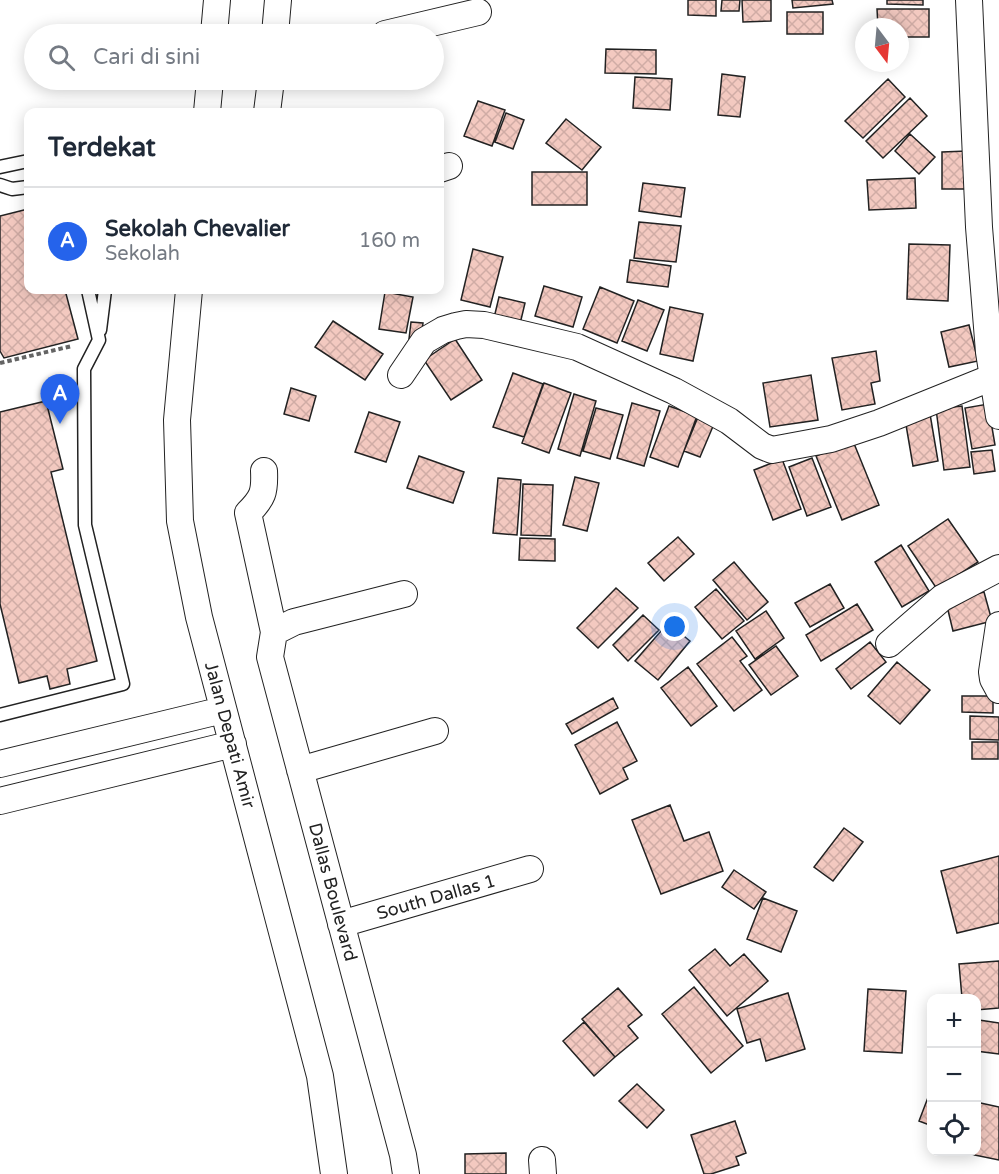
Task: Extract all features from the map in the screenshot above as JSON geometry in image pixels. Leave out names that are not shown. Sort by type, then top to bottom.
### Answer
[{"type":"street","points":[[215,24],[217,0]]},
{"type":"street","points":[[276,24],[278,0]]},
{"type":"street","points":[[969,0],[979,226],[993,377],[999,416]]},
{"type":"street","points":[[428,24],[478,12]]},
{"type":"street","points":[[207,108],[209,90]]},
{"type":"street","points":[[268,108],[270,90]]},
{"type":"street","name":"Jalan Depati Amir","points":[[189,294],[177,420],[180,521],[199,617],[320,1076],[334,1160],[334,1174]]},
{"type":"street","points":[[401,375],[424,341],[434,335],[443,330],[466,324],[484,326],[577,347],[674,391],[729,420],[762,446],[772,450],[831,439],[879,423],[993,377]]},
{"type":"street","name":"Dallas Boulevard","points":[[264,471],[265,490],[258,503],[248,513],[284,627],[270,657],[403,1155],[406,1174]]},
{"type":"street","points":[[889,644],[942,598],[999,568]]},
{"type":"street","points":[[284,627],[404,594]]},
{"type":"street","points":[[999,625],[992,672],[999,690]]},
{"type":"street","points":[[0,764],[224,710]]},
{"type":"street","points":[[300,770],[435,731]]},
{"type":"street","points":[[0,801],[233,744]]},
{"type":"street","name":"South Dallas 1","points":[[341,924],[530,869]]},
{"type":"lane","points":[[0,167],[24,162]]},
{"type":"lane","points":[[0,185],[12,189],[24,188]]},
{"type":"lane","points":[[89,294],[99,340]]},
{"type":"lane","points":[[0,715],[123,684],[85,525],[84,369],[99,340],[105,294]]},
{"type":"path","points":[[0,363],[99,340]]},
{"type":"building","points":[[688,0],[716,0],[716,16],[688,15]]},
{"type":"building","points":[[722,0],[740,0],[739,11],[721,11]]},
{"type":"building","points":[[742,0],[771,0],[771,21],[743,22]]},
{"type":"building","points":[[792,0],[832,0],[833,4],[793,8]]},
{"type":"building","points":[[887,0],[923,0],[923,5],[887,4]]},
{"type":"building","points":[[877,9],[929,9],[929,37],[909,37],[909,18],[878,18]]},
{"type":"building","points":[[787,12],[823,12],[823,34],[787,34]]},
{"type":"building","points":[[606,49],[656,50],[656,74],[605,73]]},
{"type":"building","points":[[722,74],[745,77],[740,117],[718,115]]},
{"type":"building","points":[[635,77],[672,79],[670,110],[633,108]]},
{"type":"building","points":[[888,79],[905,97],[863,138],[845,121]]},
{"type":"building","points":[[910,98],[927,116],[883,158],[866,141]]},
{"type":"building","points":[[478,101],[505,110],[492,146],[464,136]]},
{"type":"building","points":[[506,113],[524,120],[513,149],[495,142]]},
{"type":"building","points":[[566,119],[601,147],[582,170],[546,143]]},
{"type":"building","points":[[910,134],[935,157],[919,174],[895,151]]},
{"type":"building","points":[[967,151],[967,189],[942,189],[942,152]]},
{"type":"building","points":[[532,172],[587,172],[587,205],[532,205]]},
{"type":"building","points":[[915,178],[916,208],[869,210],[867,180]]},
{"type":"building","points":[[643,183],[685,188],[681,217],[639,211]]},
{"type":"building","points":[[24,210],[24,294],[66,294],[78,339],[4,358],[0,351],[0,216]]},
{"type":"building","points":[[639,222],[681,226],[676,262],[634,258]]},
{"type":"building","points":[[909,244],[950,245],[948,301],[907,299]]},
{"type":"building","points":[[473,249],[503,257],[490,307],[461,300]]},
{"type":"building","points":[[630,260],[671,266],[668,287],[627,282]]},
{"type":"building","points":[[544,286],[582,297],[573,327],[535,316]]},
{"type":"building","points":[[600,287],[634,301],[617,343],[583,329]]},
{"type":"building","points":[[385,294],[413,297],[406,333],[379,329]]},
{"type":"building","points":[[499,297],[525,303],[520,324],[494,318]]},
{"type":"building","points":[[638,300],[664,310],[647,351],[622,341]]},
{"type":"building","points":[[670,307],[703,314],[693,361],[660,354]]},
{"type":"building","points":[[333,321],[383,354],[365,380],[315,347]]},
{"type":"building","points":[[411,322],[423,323],[421,340],[409,339]]},
{"type":"building","points":[[969,325],[978,361],[949,367],[941,332]]},
{"type":"building","points":[[455,339],[482,380],[451,400],[424,360]]},
{"type":"building","points":[[876,351],[880,381],[871,383],[875,404],[842,410],[832,358]]},
{"type":"building","points":[[513,373],[543,384],[524,437],[493,427]]},
{"type":"building","points":[[811,375],[818,420],[770,427],[763,383]]},
{"type":"building","points":[[544,383],[571,393],[549,453],[522,443]]},
{"type":"building","points":[[291,388],[316,396],[309,421],[284,414]]},
{"type":"building","points":[[574,394],[596,401],[580,456],[558,449]]},
{"type":"building","points":[[46,401],[63,469],[51,472],[97,661],[67,669],[70,684],[50,689],[47,676],[19,683],[0,604],[0,412]]},
{"type":"building","points":[[632,403],[660,411],[644,466],[617,458]]},
{"type":"building","points":[[988,404],[995,445],[972,449],[965,408]]},
{"type":"building","points":[[669,406],[697,416],[678,467],[650,457]]},
{"type":"building","points":[[962,406],[970,467],[944,470],[936,409]]},
{"type":"building","points":[[596,408],[623,415],[610,459],[583,451]]},
{"type":"building","points":[[369,412],[400,422],[386,462],[355,452]]},
{"type":"building","points":[[930,414],[938,461],[913,466],[905,419]]},
{"type":"building","points":[[698,417],[714,424],[700,457],[684,451]]},
{"type":"building","points":[[853,441],[879,505],[842,520],[816,456]]},
{"type":"building","points":[[992,450],[995,471],[974,474],[971,452]]},
{"type":"building","points":[[419,456],[464,472],[453,503],[407,488]]},
{"type":"building","points":[[812,458],[831,507],[807,516],[789,467]]},
{"type":"building","points":[[782,459],[801,509],[773,520],[754,470]]},
{"type":"building","points":[[575,477],[599,483],[587,531],[563,525]]},
{"type":"building","points":[[498,478],[521,480],[517,535],[493,533]]},
{"type":"building","points":[[523,484],[553,485],[551,536],[521,535]]},
{"type":"building","points":[[948,519],[978,562],[937,589],[908,546]]},
{"type":"building","points":[[678,537],[694,554],[664,581],[648,563]]},
{"type":"building","points":[[520,538],[555,539],[555,561],[519,560]]},
{"type":"building","points":[[901,545],[929,591],[902,607],[875,562]]},
{"type":"building","points":[[734,562],[768,602],[747,620],[713,580]]},
{"type":"building","points":[[830,584],[844,608],[810,627],[795,603]]},
{"type":"building","points":[[616,588],[638,608],[598,648],[577,628]]},
{"type":"building","points":[[716,589],[744,621],[722,639],[695,607]]},
{"type":"building","points":[[984,592],[992,621],[953,631],[946,602]]},
{"type":"building","points":[[857,604],[873,630],[821,661],[806,635]]},
{"type":"building","points":[[766,611],[784,638],[755,659],[736,631]]},
{"type":"building","points":[[643,615],[659,630],[628,661],[613,645]]},
{"type":"building","points":[[668,623],[690,641],[658,680],[635,661]]},
{"type":"building","points":[[732,637],[747,656],[740,661],[762,690],[734,711],[697,664]]},
{"type":"building","points":[[870,642],[886,662],[851,689],[836,669]]},
{"type":"building","points":[[776,646],[798,676],[771,695],[749,665]]},
{"type":"building","points":[[897,662],[930,690],[900,724],[868,696]]},
{"type":"building","points":[[688,667],[717,706],[691,726],[661,688]]},
{"type":"building","points":[[962,696],[993,696],[993,713],[962,712]]},
{"type":"building","points":[[613,698],[618,708],[572,734],[566,724]]},
{"type":"building","points":[[970,716],[999,717],[999,740],[970,739]]},
{"type":"building","points":[[617,722],[637,761],[623,768],[628,779],[600,794],[575,745]]},
{"type":"building","points":[[972,742],[998,742],[998,759],[972,759]]},
{"type":"building","points":[[670,805],[684,841],[709,832],[723,871],[661,894],[632,820]]},
{"type":"building","points":[[844,828],[863,842],[833,881],[814,867]]},
{"type":"building","points":[[999,856],[999,923],[957,933],[941,871]]},
{"type":"building","points":[[734,870],[766,892],[754,909],[722,887]]},
{"type":"building","points":[[763,898],[797,911],[781,952],[747,939]]},
{"type":"building","points":[[715,949],[730,966],[744,954],[768,981],[727,1016],[689,970]]},
{"type":"building","points":[[999,961],[999,1008],[981,1010],[981,994],[962,994],[959,964]]},
{"type":"building","points":[[694,987],[743,1046],[711,1073],[662,1014]]},
{"type":"building","points":[[618,988],[642,1015],[628,1026],[638,1038],[615,1057],[582,1019]]},
{"type":"building","points":[[868,989],[906,991],[902,1053],[864,1051]]},
{"type":"building","points":[[788,993],[805,1049],[766,1061],[760,1039],[747,1043],[737,1009]]},
{"type":"building","points":[[981,1020],[999,1023],[999,1054],[981,1052]]},
{"type":"building","points":[[584,1022],[615,1057],[594,1076],[563,1041]]},
{"type":"building","points":[[637,1084],[664,1110],[647,1128],[619,1101]]},
{"type":"building","points":[[927,1100],[927,1124],[919,1121]]},
{"type":"building","points":[[981,1103],[999,1107],[999,1160],[980,1156]]},
{"type":"building","points":[[735,1121],[746,1153],[736,1157],[739,1165],[704,1174],[691,1135]]},
{"type":"building","points":[[506,1153],[506,1174],[465,1174],[465,1154]]},
{"type":"place","name":"Sekolah Chevalier","points":[[60,424]]}]
